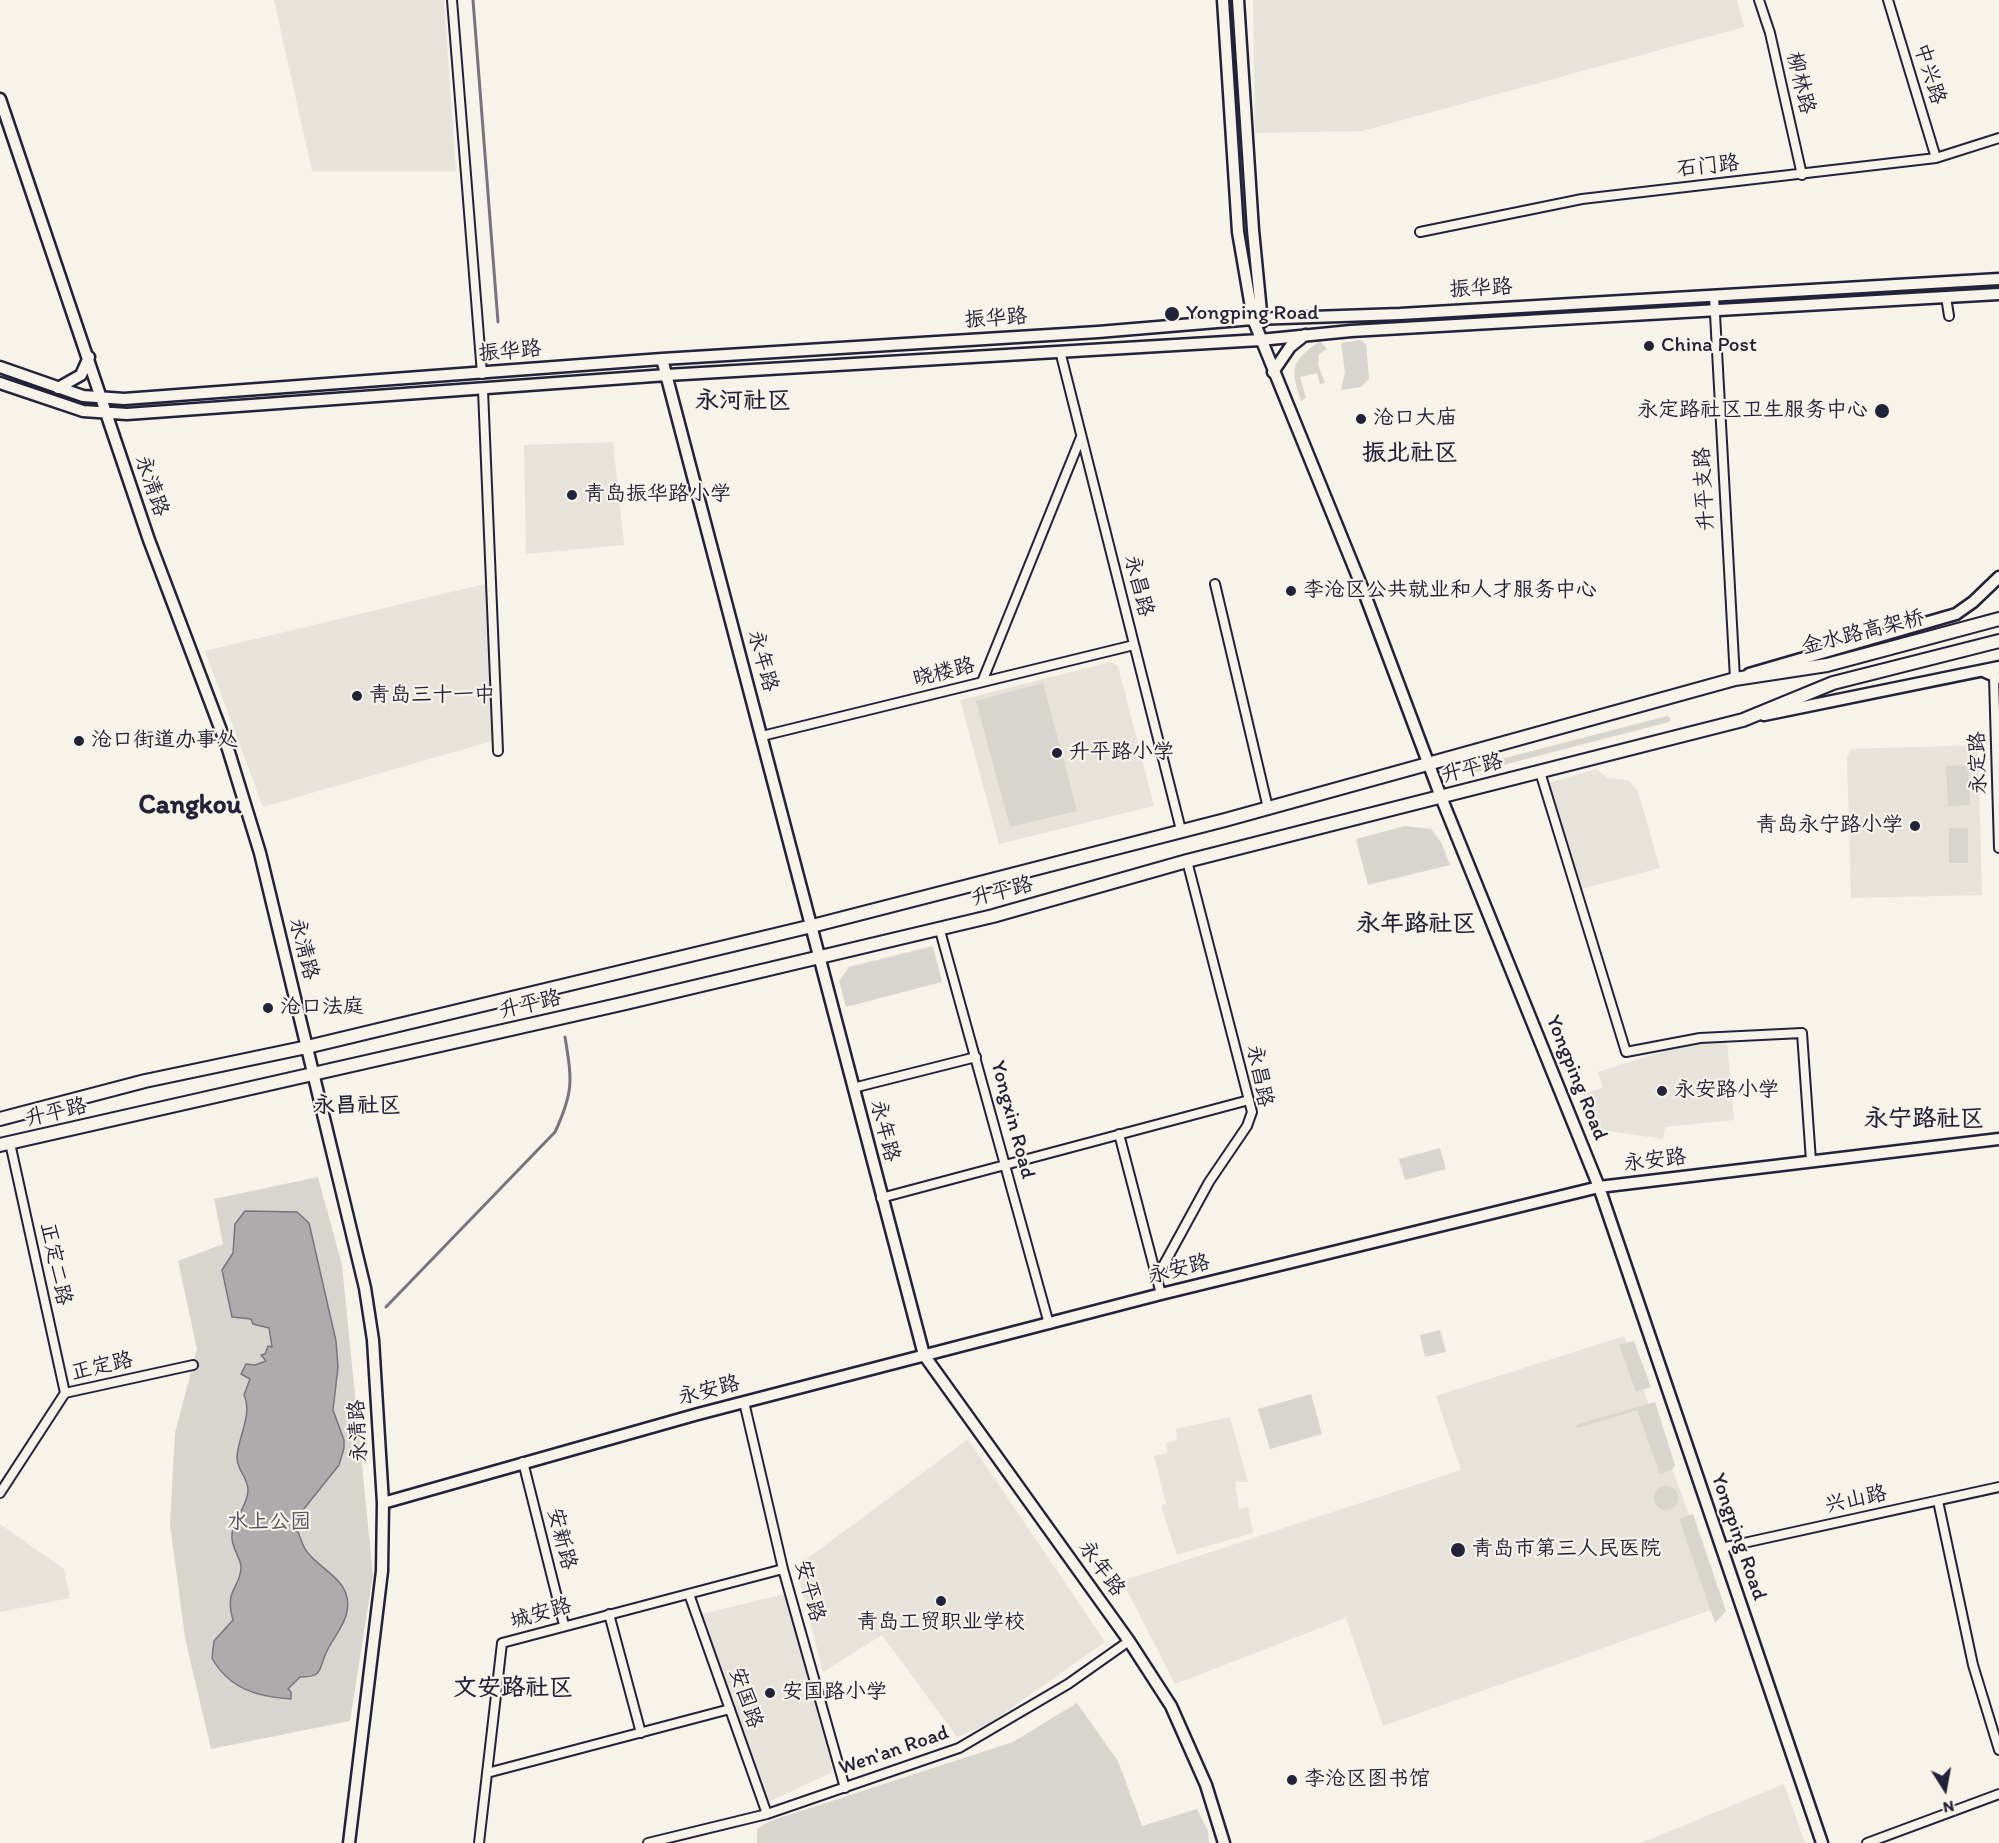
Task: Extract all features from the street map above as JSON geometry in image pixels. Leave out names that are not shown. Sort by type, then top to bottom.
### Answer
[{"type":"main road","name":"Yongping Road","points":[[1223,0],[1238,232],[1258,318]]},
{"type":"main road","name":"Yongping Road","points":[[1238,0],[1260,340],[1364,592],[1441,797],[1599,1187],[1822,1843]]},
{"type":"main road","name":"永清路","points":[[0,99],[149,540],[228,749],[260,853],[367,1299],[373,1340],[382,1503],[381,1571],[349,1843]]},
{"type":"main road","name":"振华路","points":[[0,367],[58,388],[101,399],[482,374],[662,359],[1098,332],[1258,318],[1400,314],[1999,279]]},
{"type":"main road","name":"振华路","points":[[0,382],[62,404],[106,414],[483,390],[667,375],[1260,340],[1305,335],[1715,309],[1999,294]]},
{"type":"main road","points":[[1273,372],[1290,347],[1305,335]]},
{"type":"main road","points":[[58,388],[81,375],[89,357]]},
{"type":"main road","name":"永年路","points":[[662,359],[924,1355],[1129,1641],[1171,1706],[1206,1785],[1224,1843]]},
{"type":"main road","points":[[1735,679],[1774,664],[1956,614],[1973,603],[1999,577]]},
{"type":"main road","name":"金水路高架桥","points":[[1735,679],[1827,665],[1999,619]]},
{"type":"main road","name":"金水路高架桥","points":[[1743,720],[1833,683],[1999,641]]},
{"type":"main road","name":"升平路","points":[[3,1146],[819,959],[939,927],[993,916],[1187,861],[1743,720],[1983,671],[1997,674]]},
{"type":"main road","name":"升平路","points":[[0,1119],[145,1081],[307,1047],[812,926],[1268,808],[1735,679]]},
{"type":"main road","name":"永安路","points":[[382,1503],[523,1462],[924,1355],[1161,1294],[1599,1187],[1999,1139]]},
{"type":"street","points":[[452,0],[482,374]]},
{"type":"street","name":"柳林路","points":[[1760,0],[1770,33],[1802,175]]},
{"type":"street","name":"中兴路","points":[[1888,0],[1936,158]]},
{"type":"street","name":"石门路","points":[[1420,232],[1582,199],[1936,158],[1999,138]]},
{"type":"street","name":"升平支路","points":[[1714,296],[1735,679]]},
{"type":"street","points":[[1946,297],[1949,316]]},
{"type":"street","name":"永昌路","points":[[1059,351],[1181,830]]},
{"type":"street","points":[[483,390],[498,751]]},
{"type":"street","points":[[982,682],[1081,437]]},
{"type":"street","points":[[1215,584],[1268,808]]},
{"type":"street","name":"晓楼路","points":[[762,736],[1134,645]]},
{"type":"street","name":"永定路","points":[[1997,674],[1999,848]]},
{"type":"street","points":[[1540,772],[1626,1052],[1700,1038],[1802,1033],[1811,1161]]},
{"type":"street","name":"永昌路","points":[[1156,1279],[1209,1182],[1247,1126],[1252,1112],[1187,861]]},
{"type":"street","name":"Yongxin Road","points":[[939,927],[1049,1324]]},
{"type":"street","points":[[853,1089],[976,1058]]},
{"type":"street","points":[[881,1198],[1249,1100]]},
{"type":"street","points":[[1119,1134],[1161,1294]]},
{"type":"street","name":"正定二路","points":[[3,1146],[65,1393]]},
{"type":"street","name":"正定路","points":[[0,1493],[65,1393],[193,1365]]},
{"type":"street","name":"安平路","points":[[744,1402],[783,1569],[844,1788]]},
{"type":"street","name":"安新路","points":[[523,1462],[564,1625]]},
{"type":"street","name":"兴山路","points":[[1721,1548],[1999,1487]]},
{"type":"street","points":[[1938,1501],[1973,1665],[1999,1750]]},
{"type":"street","name":"城安路","points":[[479,1843],[502,1643],[783,1569]]},
{"type":"street","name":"安国路","points":[[689,1594],[767,1814]]},
{"type":"street","points":[[609,1614],[641,1733]]},
{"type":"street","name":"Wen'an Road","points":[[648,1843],[767,1814],[959,1748],[1068,1684],[1129,1641]]},
{"type":"street","points":[[488,1773],[730,1709]]},
{"type":"street","points":[[1867,1843],[1999,1794]]},
{"type":"shaded area","points":[[274,0],[444,0],[456,171],[312,171]]},
{"type":"shaded area","points":[[1253,0],[1737,0],[1744,27],[1362,131],[1255,133]]},
{"type":"shaded area","name":"青岛振华路小学","points":[[613,442],[624,545],[526,554],[524,445]]},
{"type":"shaded area","name":"青岛三十一中","points":[[489,583],[492,741],[263,807],[205,651]]},
{"type":"shaded area","name":"升平路小学","points":[[1111,662],[1118,666],[1154,806],[999,844],[960,700]]},
{"type":"shaded area","name":"青岛永宁路小学","points":[[1978,745],[1982,895],[1851,898],[1847,758],[1851,749]]},
{"type":"shaded area","points":[[1596,769],[1608,778],[1628,780],[1638,791],[1660,868],[1581,889],[1548,783]]},
{"type":"shaded area","name":"永安路小学","points":[[1727,1041],[1734,1120],[1665,1127],[1663,1139],[1595,1129],[1583,1093],[1603,1088],[1598,1072],[1686,1044]]},
{"type":"shaded area","points":[[245,1211],[297,1212],[309,1223],[336,1341],[338,1367],[333,1410],[344,1440],[344,1448],[339,1465],[295,1520],[294,1531],[298,1532],[308,1553],[335,1578],[346,1592],[347,1612],[319,1672],[313,1676],[300,1677],[288,1689],[291,1692],[291,1699],[256,1693],[236,1684],[219,1669],[212,1658],[214,1641],[233,1620],[231,1595],[241,1568],[232,1534],[248,1491],[247,1482],[240,1470],[237,1457],[247,1410],[244,1395],[250,1379],[241,1374],[246,1364],[255,1365],[266,1361],[261,1355],[265,1354],[268,1346],[272,1347],[269,1328],[253,1324],[251,1319],[232,1317],[222,1270],[233,1253],[235,1224]]},
{"type":"shaded area","name":"青岛市第三人民医院","points":[[1624,1336],[1722,1606],[1383,1726],[1346,1618],[1175,1684],[1122,1581],[1461,1470],[1436,1396]]},
{"type":"shaded area","points":[[1230,1417],[1248,1482],[1235,1482],[1239,1509],[1248,1507],[1253,1533],[1177,1555],[1161,1506],[1166,1503],[1154,1456],[1168,1453],[1166,1443],[1177,1441],[1176,1429]]},
{"type":"shaded area","name":"青岛工贸职业学校","points":[[968,1439],[1105,1642],[987,1725],[957,1737],[882,1635],[823,1672],[796,1567]]},
{"type":"shaded area","points":[[0,1524],[64,1569],[70,1598],[0,1612]]},
{"type":"shaded area","name":"安国路小学","points":[[785,1594],[833,1772],[768,1802],[701,1614]]},
{"type":"shaded area","points":[[1784,1784],[1805,1843],[1641,1843],[1687,1824]]},
{"type":"green space","points":[[1361,340],[1366,344],[1369,379],[1361,387],[1341,390],[1345,372],[1341,343]]},
{"type":"green space","points":[[1320,341],[1327,349],[1319,354],[1318,365],[1325,383],[1320,384],[1317,373],[1300,377],[1306,398],[1301,401],[1295,381],[1296,366],[1303,354]]},
{"type":"green space","points":[[1043,683],[1077,811],[1010,827],[976,701]]},
{"type":"green space","points":[[1667,716],[1671,718],[1669,722],[1476,772],[1472,769],[1474,766]]},
{"type":"green space","points":[[1968,765],[1970,805],[1948,806],[1946,766]]},
{"type":"green space","points":[[1405,826],[1431,829],[1441,842],[1450,865],[1368,885],[1356,839]]},
{"type":"green space","points":[[1949,828],[1968,828],[1968,863],[1949,863]]},
{"type":"green space","points":[[933,946],[942,982],[846,1007],[839,981],[849,967]]},
{"type":"green space","points":[[1440,1148],[1446,1169],[1405,1180],[1399,1159]]},
{"type":"green space","name":"水上公园","points":[[318,1177],[342,1265],[373,1575],[350,1721],[211,1749],[185,1638],[170,1524],[175,1433],[197,1349],[178,1261],[223,1244],[214,1199]]},
{"type":"green space","points":[[1440,1330],[1446,1352],[1425,1357],[1420,1335]]},
{"type":"green space","points":[[1634,1341],[1651,1387],[1636,1392],[1619,1345]]},
{"type":"green space","points":[[1311,1394],[1322,1434],[1270,1449],[1258,1409]]},
{"type":"green space","points":[[1655,1402],[1675,1465],[1672,1470],[1660,1474],[1637,1410],[1577,1428],[1576,1425]]},
{"type":"green space","points":[[1666,1486],[1674,1490],[1678,1498],[1674,1506],[1666,1510],[1658,1506],[1654,1498],[1658,1490]]},
{"type":"green space","points":[[1693,1514],[1726,1611],[1715,1623],[1679,1519]]},
{"type":"green space","points":[[1077,1703],[1118,1761],[1142,1826],[1197,1809],[1208,1831],[1209,1843],[757,1843],[757,1829],[770,1821],[1013,1742]]},
{"type":"waterway","points":[[473,0],[498,322]]},
{"type":"waterway","points":[[386,1307],[555,1132],[566,1106],[570,1085],[565,1037]]},
{"type":"place","name":"Yongping Road","points":[[1172,314]]},
{"type":"place","name":"China Post","points":[[1649,346]]},
{"type":"place","name":"永定路社区卫生服务中心","points":[[1882,411]]},
{"type":"place","name":"沧口大庙","points":[[1361,419]]},
{"type":"place","name":"青岛振华路小学","points":[[572,495]]},
{"type":"place","name":"李沧区公共就业和人才服务中心","points":[[1291,591]]},
{"type":"place","name":"青岛三十一中","points":[[357,696]]},
{"type":"place","name":"沧口街道办事处","points":[[79,741]]},
{"type":"place","name":"升平路小学","points":[[1057,753]]},
{"type":"place","name":"青岛永宁路小学","points":[[1915,826]]},
{"type":"place","name":"沧口法庭","points":[[268,1008]]},
{"type":"place","name":"永安路小学","points":[[1662,1091]]},
{"type":"place","name":"青岛市第三人民医院","points":[[1458,1550]]},
{"type":"place","name":"青岛工贸职业学校","points":[[941,1601]]},
{"type":"place","name":"安国路小学","points":[[770,1693]]},
{"type":"place","name":"李沧区图书馆","points":[[1292,1780]]},
{"type":"district","name":"永河社区","points":[[743,402]]},
{"type":"district","name":"振北社区","points":[[1410,454]]},
{"type":"district","name":"Cangkou","points":[[190,806]]},
{"type":"district","name":"永年路社区","points":[[1416,925]]},
{"type":"district","name":"永昌社区","points":[[357,1106]]},
{"type":"district","name":"永宁路社区","points":[[1924,1120]]},
{"type":"district","name":"文安路社区","points":[[513,1689]]}]
